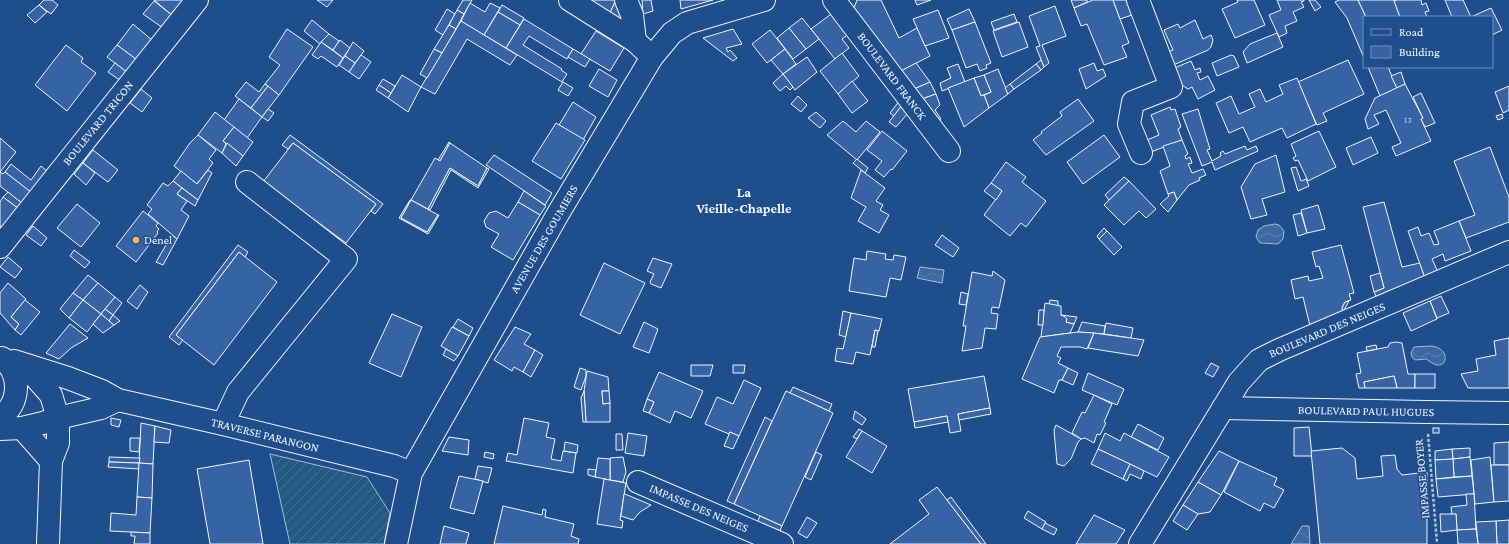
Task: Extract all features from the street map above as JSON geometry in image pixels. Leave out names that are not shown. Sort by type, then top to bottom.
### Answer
[{"type":"street","name":"BOULEVARD TRICON","points":[[0,247],[196,0]]},
{"type":"street","points":[[570,0],[635,41],[652,57]]},
{"type":"street","points":[[626,0],[632,15],[635,41]]},
{"type":"street","name":"AVENUE DES GOUMIERS","points":[[396,544],[411,472],[559,212],[652,57],[672,33],[688,24],[764,0]]},
{"type":"street","name":"BOULEVARD FRANCK","points":[[834,0],[949,151]]},
{"type":"street","points":[[1138,0],[1171,87],[1133,102],[1129,124],[1141,153]]},
{"type":"street","points":[[223,424],[238,392],[346,259],[247,182]]},
{"type":"street","name":"BOULEVARD DES NEIGES","points":[[1140,544],[1239,382],[1259,360],[1286,347],[1509,252]]},
{"type":"street","points":[[0,418],[10,408],[16,398],[17,386],[14,374],[5,358]]},
{"type":"street","points":[[5,358],[35,377],[51,395],[58,418],[58,443],[51,461],[48,544]]},
{"type":"street","name":"TRAVERSE PARANGON","points":[[5,358],[82,383],[102,391],[118,400],[394,466],[411,472]]},
{"type":"street","points":[[0,429],[22,428],[43,423],[101,408],[118,400]]},
{"type":"street","name":"BOULEVARD PAUL HUGUES","points":[[1223,408],[1509,413]]},
{"type":"street","points":[[22,428],[51,461]]},
{"type":"street","name":"IMPASSE DES NEIGES","points":[[638,482],[782,544]]},
{"type":"path","name":"IMPASSE BOYER","points":[[1426,412],[1437,543]]},
{"type":"shaded area","points":[[270,454],[367,477],[390,513],[384,544],[290,544]]},
{"type":"water","points":[[1275,224],[1279,225],[1284,231],[1283,239],[1278,244],[1260,243],[1256,237],[1258,230],[1264,226]]},
{"type":"water","points":[[920,267],[944,270],[942,283],[917,278]]},
{"type":"water","points":[[1414,347],[1437,347],[1444,353],[1445,360],[1441,365],[1436,365],[1426,359],[1415,360],[1412,357],[1411,353]]},
{"type":"water","points":[[1302,526],[1309,526],[1310,544],[1291,544]]},
{"type":"building","points":[[44,0],[52,0],[58,5],[51,14],[39,5]]},
{"type":"building","points":[[154,0],[185,0],[173,16]]},
{"type":"building","points":[[317,0],[333,0],[327,7]]},
{"type":"building","points":[[463,0],[472,0],[464,14],[457,10]]},
{"type":"building","points":[[591,0],[616,0],[608,17],[590,4]]},
{"type":"building","points":[[616,0],[626,13],[619,24],[608,17]]},
{"type":"building","points":[[642,0],[651,0],[653,11],[643,14]]},
{"type":"building","points":[[680,0],[713,0],[681,9]]},
{"type":"building","points":[[857,0],[881,0],[899,38],[917,28],[930,56],[899,72],[854,8]]},
{"type":"building","points":[[915,0],[931,0],[917,5]]},
{"type":"building","points":[[1071,0],[1087,0],[1087,2],[1074,8]]},
{"type":"building","points":[[1093,0],[1113,0],[1129,43],[1122,46],[1127,57],[1104,65],[1087,24],[1081,26],[1074,8]]},
{"type":"building","points":[[1113,0],[1126,0],[1132,15],[1120,19]]},
{"type":"building","points":[[1237,0],[1254,0],[1265,25],[1235,38],[1222,9],[1238,2]]},
{"type":"building","points":[[1277,0],[1304,0],[1301,2],[1304,7],[1293,12],[1297,21],[1285,26],[1287,33],[1279,37],[1269,15],[1281,10]]},
{"type":"building","points":[[1309,0],[1315,0],[1321,7],[1315,11]]},
{"type":"building","points":[[1339,0],[1358,0],[1366,16],[1363,16],[1363,56],[1347,18],[1335,2]]},
{"type":"building","points":[[1358,0],[1394,0],[1400,16],[1366,16]]},
{"type":"building","points":[[1421,0],[1422,5],[1426,3],[1429,11],[1425,12],[1427,16],[1400,16],[1394,1]]},
{"type":"building","points":[[1445,0],[1463,0],[1471,16],[1452,16]]},
{"type":"building","points":[[154,1],[173,16],[163,28],[143,14]]},
{"type":"building","points":[[470,3],[485,12],[490,3],[500,8],[484,35],[461,21]]},
{"type":"building","points":[[39,5],[47,12],[35,23],[27,15]]},
{"type":"building","points":[[502,5],[524,18],[520,25],[498,12]]},
{"type":"building","points":[[1055,6],[1066,36],[1042,45],[1049,63],[1044,67],[1036,47],[1040,46],[1029,16]]},
{"type":"building","points":[[1491,8],[1502,30],[1493,34],[1493,16],[1473,16]]},
{"type":"building","points":[[447,9],[455,14],[443,35],[435,30]]},
{"type":"building","points":[[969,9],[975,22],[952,30],[947,19]]},
{"type":"building","points":[[457,10],[464,14],[456,29],[449,25]]},
{"type":"building","points":[[938,10],[949,38],[925,46],[913,19]]},
{"type":"building","points":[[498,12],[520,25],[506,48],[484,35]]},
{"type":"building","points":[[834,12],[850,33],[842,39],[849,48],[835,59],[811,29]]},
{"type":"building","points":[[1014,14],[1017,22],[994,30],[991,22]]},
{"type":"building","points":[[802,18],[819,39],[806,49],[789,28]]},
{"type":"building","points":[[524,19],[573,49],[567,59],[529,36],[523,45],[562,69],[561,70],[567,74],[562,82],[506,48]]},
{"type":"building","points":[[312,20],[329,34],[320,44],[304,31]]},
{"type":"building","points":[[1195,20],[1203,39],[1211,35],[1213,40],[1211,47],[1208,50],[1171,66],[1165,53],[1173,50],[1164,30],[1178,24],[1180,28]]},
{"type":"building","points":[[461,21],[517,55],[510,65],[467,39],[435,94],[421,87]]},
{"type":"building","points":[[975,22],[991,63],[986,65],[987,68],[980,71],[977,64],[966,68],[952,30]]},
{"type":"building","points":[[1019,22],[1028,47],[1002,57],[993,31]]},
{"type":"building","points":[[133,24],[153,41],[137,60],[117,45]]},
{"type":"building","points":[[449,25],[456,29],[442,53],[434,49]]},
{"type":"building","points":[[789,28],[806,49],[793,59],[777,38]]},
{"type":"building","points":[[287,29],[313,47],[279,95],[265,84],[280,65],[269,57]]},
{"type":"building","points":[[733,29],[742,44],[726,48],[728,52],[730,50],[737,58],[733,61],[703,38]]},
{"type":"building","points":[[770,30],[785,49],[767,63],[752,44]]},
{"type":"building","points":[[596,31],[624,48],[610,71],[581,54]]},
{"type":"building","points":[[1277,33],[1283,47],[1247,63],[1243,52],[1250,44]]},
{"type":"building","points":[[329,34],[339,41],[333,50],[321,42]]},
{"type":"building","points":[[340,40],[350,48],[343,58],[333,50]]},
{"type":"building","points":[[321,42],[343,58],[337,67],[321,56],[318,59],[312,55]]},
{"type":"building","points":[[353,42],[364,51],[355,63],[345,56]]},
{"type":"building","points":[[66,45],[83,58],[81,62],[96,73],[67,111],[35,85]]},
{"type":"building","points":[[117,45],[137,60],[128,73],[107,57]]},
{"type":"building","points":[[434,49],[442,53],[427,78],[420,74]]},
{"type":"building","points":[[573,49],[590,59],[585,67],[568,57]]},
{"type":"building","points":[[785,49],[796,64],[783,74],[771,60]]},
{"type":"building","points":[[842,53],[859,76],[838,94],[820,71]]},
{"type":"building","points":[[361,55],[371,62],[359,79],[349,72]]},
{"type":"building","points":[[1231,55],[1234,56],[1239,67],[1217,76],[1212,63]]},
{"type":"building","points":[[345,56],[355,63],[349,72],[339,65]]},
{"type":"building","points":[[807,57],[817,72],[795,90],[783,74]]},
{"type":"building","points":[[1041,60],[1044,67],[1041,70],[1036,64]]},
{"type":"building","points":[[1348,60],[1364,94],[1323,113],[1327,121],[1317,125],[1298,82]]},
{"type":"building","points":[[1191,61],[1195,70],[1200,68],[1201,72],[1197,73],[1200,80],[1208,76],[1215,90],[1198,99],[1192,87],[1188,89],[1177,82],[1172,69]]},
{"type":"building","points":[[115,63],[128,73],[121,81],[108,72]]},
{"type":"building","points":[[916,63],[930,82],[912,90],[899,72]]},
{"type":"building","points":[[1094,63],[1097,71],[1103,69],[1106,76],[1086,89],[1079,69]]},
{"type":"building","points":[[958,64],[965,82],[942,91],[940,83],[951,78],[947,68]]},
{"type":"building","points":[[1036,64],[1041,70],[1014,89],[1010,84]]},
{"type":"building","points":[[1368,68],[1388,68],[1397,88],[1380,96]]},
{"type":"building","points":[[599,69],[617,80],[608,97],[589,86]]},
{"type":"building","points":[[998,69],[1008,94],[989,108],[984,95],[991,92],[984,75]]},
{"type":"building","points":[[1401,72],[1405,84],[1397,88],[1391,76]]},
{"type":"building","points":[[783,74],[793,87],[790,90],[786,86],[780,91],[773,83]]},
{"type":"building","points":[[402,75],[421,87],[408,112],[388,98]]},
{"type":"building","points":[[984,75],[991,92],[981,96],[974,78]]},
{"type":"building","points":[[974,78],[981,96],[984,95],[989,108],[964,127],[948,88]]},
{"type":"building","points":[[1297,78],[1316,124],[1287,138],[1282,128],[1250,142],[1243,127],[1229,133],[1216,103],[1231,96],[1239,114],[1255,107],[1249,94],[1260,89],[1266,102],[1283,94],[1279,85]]},
{"type":"building","points":[[383,79],[395,86],[391,93],[379,85]]},
{"type":"building","points":[[852,81],[868,101],[852,113],[838,94]]},
{"type":"building","points":[[246,82],[259,92],[265,84],[268,86],[251,108],[235,96]]},
{"type":"building","points":[[563,82],[573,88],[568,96],[558,90]]},
{"type":"building","points":[[930,82],[936,94],[919,100],[912,90]]},
{"type":"building","points":[[1010,84],[1014,89],[1008,94],[1005,88]]},
{"type":"building","points":[[1405,84],[1423,118],[1421,119],[1431,141],[1396,156],[1392,147],[1401,143],[1386,110],[1374,115],[1379,124],[1368,129],[1365,119],[1375,98]]},
{"type":"building","points":[[379,85],[391,93],[388,98],[376,90]]},
{"type":"building","points":[[268,86],[279,95],[262,117],[251,108]]},
{"type":"building","points":[[1509,86],[1509,110],[1503,113],[1495,92]]},
{"type":"building","points":[[141,89],[152,98],[142,112],[130,103]]},
{"type":"building","points":[[1421,93],[1435,123],[1425,127],[1421,119],[1423,118],[1413,97]]},
{"type":"building","points":[[936,94],[940,105],[935,110],[941,119],[936,123],[919,100]]},
{"type":"building","points":[[798,96],[807,105],[801,112],[791,104]]},
{"type":"building","points":[[239,99],[262,117],[247,138],[224,120]]},
{"type":"building","points":[[1078,99],[1094,121],[1046,155],[1033,140],[1062,116],[1060,112]]},
{"type":"building","points":[[900,100],[903,104],[894,116],[890,113]]},
{"type":"building","points":[[573,102],[596,117],[583,140],[559,125]]},
{"type":"building","points":[[903,104],[909,112],[896,127],[889,122]]},
{"type":"building","points":[[1170,107],[1171,110],[1175,109],[1181,127],[1178,129],[1182,140],[1151,152],[1147,140],[1159,135],[1151,115]]},
{"type":"building","points":[[268,109],[274,113],[268,121],[262,117]]},
{"type":"building","points":[[1198,109],[1210,149],[1207,150],[1212,161],[1221,156],[1220,153],[1223,151],[1225,154],[1245,146],[1247,150],[1256,146],[1258,151],[1215,170],[1212,162],[1202,166],[1182,114]]},
{"type":"building","points":[[215,112],[234,127],[223,141],[226,144],[222,153],[198,135]]},
{"type":"building","points":[[816,112],[826,121],[820,128],[808,118]]},
{"type":"building","points":[[1502,114],[1503,118],[1498,120],[1496,116]]},
{"type":"building","points":[[843,121],[856,132],[866,121],[880,132],[857,160],[827,135]]},
{"type":"building","points":[[556,123],[585,140],[561,179],[532,161]]},
{"type":"building","points":[[234,127],[253,142],[243,156],[223,141]]},
{"type":"building","points":[[882,131],[907,151],[892,170],[891,169],[884,177],[875,170],[882,161],[867,150]]},
{"type":"building","points":[[1319,131],[1336,167],[1308,181],[1298,160],[1295,161],[1293,158],[1296,156],[1291,144]]},
{"type":"building","points":[[198,135],[216,150],[209,159],[213,163],[197,184],[174,166],[190,143]]},
{"type":"building","points":[[290,135],[383,204],[375,214],[371,211],[376,204],[293,143],[288,149],[282,145]]},
{"type":"building","points":[[1104,135],[1120,157],[1083,184],[1067,162]]},
{"type":"building","points":[[1371,137],[1378,153],[1353,165],[1346,148]]},
{"type":"building","points":[[0,138],[16,152],[0,172]]},
{"type":"building","points":[[1182,140],[1188,154],[1185,156],[1186,159],[1190,157],[1192,163],[1188,164],[1192,173],[1203,169],[1206,175],[1199,178],[1200,180],[1189,185],[1177,200],[1174,192],[1168,194],[1160,171],[1170,166],[1163,146]]},
{"type":"building","points":[[449,142],[450,143],[440,161],[438,160]]},
{"type":"building","points":[[227,143],[243,156],[236,166],[222,153]]},
{"type":"building","points":[[293,143],[376,204],[346,243],[263,182]]},
{"type":"building","points":[[450,143],[487,168],[478,186],[450,168],[428,209],[411,200],[435,158],[440,161]]},
{"type":"building","points":[[1490,147],[1509,197],[1509,222],[1466,238],[1459,221],[1475,215],[1454,161]]},
{"type":"building","points":[[93,150],[118,170],[108,182],[83,163]]},
{"type":"building","points":[[494,155],[552,193],[545,205],[486,165]]},
{"type":"building","points":[[1276,155],[1285,192],[1262,199],[1267,215],[1251,219],[1241,187],[1255,164]]},
{"type":"building","points":[[857,159],[868,168],[865,173],[853,163]]},
{"type":"building","points":[[1006,162],[1026,177],[1022,182],[1046,201],[1026,227],[1021,223],[1010,236],[984,215],[1002,191],[991,183]]},
{"type":"building","points":[[83,163],[95,173],[86,185],[74,174]]},
{"type":"building","points":[[11,164],[31,180],[41,166],[48,172],[32,193],[5,172]]},
{"type":"building","points":[[1296,167],[1301,181],[1306,179],[1309,186],[1298,191],[1291,168]]},
{"type":"building","points":[[450,168],[478,186],[487,168],[489,169],[478,188],[451,170],[430,210],[428,209]]},
{"type":"building","points":[[208,170],[212,173],[198,200],[173,181],[181,171],[197,184]]},
{"type":"building","points":[[861,170],[885,188],[876,201],[883,205],[880,210],[889,215],[879,233],[858,221],[866,207],[851,198]]},
{"type":"building","points":[[0,172],[3,174],[5,172],[32,193],[23,204],[0,186]]},
{"type":"building","points":[[1124,177],[1129,181],[1109,200],[1105,195]]},
{"type":"building","points":[[173,181],[182,188],[177,194],[187,201],[181,210],[189,216],[177,239],[148,214],[152,209],[147,205],[163,183],[168,186]]},
{"type":"building","points":[[1129,181],[1156,209],[1146,218],[1139,211],[1124,225],[1104,205]]},
{"type":"building","points":[[991,183],[1002,191],[996,200],[984,191]]},
{"type":"building","points":[[182,188],[198,200],[195,206],[177,194]]},
{"type":"building","points":[[524,191],[546,206],[540,215],[518,202]]},
{"type":"building","points":[[8,192],[23,204],[19,209],[3,197]]},
{"type":"building","points":[[1174,192],[1177,200],[1168,212],[1160,204],[1169,196],[1168,194]]},
{"type":"building","points":[[3,197],[19,209],[4,229],[0,226],[0,202]]},
{"type":"building","points":[[410,200],[401,218],[427,232],[439,215],[428,234],[399,218]]},
{"type":"building","points":[[411,200],[438,215],[427,232],[401,218]]},
{"type":"building","points":[[518,202],[540,215],[513,260],[491,247],[499,234],[486,227],[484,221],[489,213],[496,211],[508,218]]},
{"type":"building","points":[[1384,202],[1402,267],[1420,263],[1425,278],[1386,292],[1386,294],[1377,298],[1374,292],[1384,288],[1363,207]]},
{"type":"building","points":[[77,204],[100,223],[81,247],[57,228]]},
{"type":"building","points":[[1318,205],[1325,229],[1307,233],[1301,210]]},
{"type":"building","name":"Denel","points":[[143,211],[158,223],[156,226],[159,229],[157,232],[158,233],[136,262],[116,246]]},
{"type":"building","points":[[1301,213],[1307,233],[1298,236],[1293,215]]},
{"type":"building","points":[[1459,221],[1471,251],[1445,261],[1443,254],[1432,259],[1438,272],[1425,278],[1408,231],[1418,227],[1421,236],[1429,233],[1434,245],[1439,244],[1434,231]]},
{"type":"building","points":[[33,226],[47,238],[41,246],[26,235]]},
{"type":"building","points":[[1104,228],[1107,231],[1099,239],[1097,236]]},
{"type":"building","points":[[1107,231],[1122,247],[1114,255],[1099,239]]},
{"type":"building","points":[[172,235],[177,239],[163,265],[156,262]]},
{"type":"building","points":[[942,235],[959,248],[953,257],[935,245]]},
{"type":"building","points":[[238,245],[248,252],[245,257],[239,252],[176,335],[183,340],[179,345],[169,337]]},
{"type":"building","points":[[1341,245],[1354,293],[1349,294],[1351,300],[1345,302],[1342,308],[1343,312],[1310,326],[1303,297],[1295,299],[1291,280],[1308,276],[1309,281],[1323,278],[1319,266],[1316,267],[1312,252]]},
{"type":"building","points":[[74,250],[90,262],[85,268],[70,256]]},
{"type":"building","points":[[867,251],[886,254],[885,259],[893,260],[894,255],[906,257],[901,280],[890,278],[886,297],[849,291],[854,258],[866,260]]},
{"type":"building","points":[[239,252],[277,282],[214,365],[176,335]]},
{"type":"building","points":[[8,257],[22,269],[15,278],[0,267]]},
{"type":"building","points":[[653,258],[672,264],[661,288],[651,284],[650,282],[654,274],[647,271]]},
{"type":"building","points":[[604,263],[645,283],[620,334],[580,315]]},
{"type":"building","points":[[993,271],[1005,280],[999,308],[992,307],[991,313],[998,314],[996,329],[985,328],[982,348],[962,351],[966,326],[963,326],[972,272],[992,276]]},
{"type":"building","points":[[1380,273],[1384,288],[1374,292],[1370,276]]},
{"type":"building","points":[[88,275],[98,283],[83,300],[73,293]]},
{"type":"building","points":[[8,283],[26,299],[11,317],[19,324],[15,330],[0,313],[0,293]]},
{"type":"building","points":[[98,283],[115,297],[101,314],[83,300]]},
{"type":"building","points":[[140,285],[148,292],[137,309],[127,301]]},
{"type":"building","points":[[961,292],[968,294],[966,305],[959,304]]},
{"type":"building","points":[[73,293],[83,300],[69,318],[60,309]]},
{"type":"building","points":[[1441,296],[1449,313],[1437,318],[1430,301]]},
{"type":"building","points":[[115,297],[122,303],[113,315],[105,309]]},
{"type":"building","points":[[25,300],[40,312],[21,335],[15,330],[19,324],[11,317]]},
{"type":"building","points":[[83,300],[101,314],[87,332],[69,318]]},
{"type":"building","points":[[1050,300],[1058,301],[1058,306],[1049,304]]},
{"type":"building","points":[[1349,301],[1343,312],[1342,308],[1345,302]]},
{"type":"building","points":[[1430,301],[1437,319],[1411,331],[1403,313]]},
{"type":"building","points":[[1045,303],[1061,306],[1061,315],[1067,319],[1066,322],[1074,324],[1070,333],[1041,337]]},
{"type":"building","points":[[105,309],[113,315],[109,321],[101,314]]},
{"type":"building","points":[[1039,310],[1044,310],[1043,325],[1038,325]]},
{"type":"building","points":[[843,311],[851,313],[846,337],[839,335]]},
{"type":"building","points":[[851,313],[882,319],[879,331],[875,330],[870,355],[856,352],[853,364],[835,361],[837,348],[843,349]]},
{"type":"building","points":[[101,314],[114,325],[103,333],[93,324]]},
{"type":"building","points":[[392,314],[422,327],[401,377],[369,363]]},
{"type":"building","points":[[113,315],[120,321],[114,325],[109,321]]},
{"type":"building","points":[[1061,315],[1077,317],[1074,324],[1066,322],[1067,319]]},
{"type":"building","points":[[458,319],[473,328],[469,336],[453,327]]},
{"type":"building","points":[[644,322],[658,329],[649,353],[633,347]]},
{"type":"building","points":[[1082,322],[1105,326],[1104,334],[1078,332]]},
{"type":"building","points":[[1106,323],[1133,328],[1131,338],[1104,334]]},
{"type":"building","points":[[70,324],[88,338],[71,348],[59,359],[46,353]]},
{"type":"building","points":[[452,327],[469,336],[458,356],[441,346]]},
{"type":"building","points":[[515,327],[531,334],[524,344],[535,350],[523,372],[514,367],[512,371],[494,360]]},
{"type":"building","points":[[875,330],[878,331],[875,347],[872,347]]},
{"type":"building","points":[[1078,332],[1094,333],[1087,349],[1080,347],[1061,347],[1057,356],[1061,358],[1058,363],[1068,368],[1062,380],[1059,380],[1054,393],[1022,379],[1040,337]]},
{"type":"building","points":[[1094,333],[1144,340],[1138,356],[1088,348]]},
{"type":"building","points":[[1509,338],[1509,388],[1468,388],[1461,374],[1478,371],[1476,359],[1496,355],[1494,341]]},
{"type":"building","points":[[1390,343],[1402,343],[1408,374],[1415,374],[1415,388],[1397,388],[1394,376],[1364,382],[1365,388],[1359,388],[1356,374],[1361,373],[1357,353],[1388,347]]},
{"type":"building","points":[[1376,345],[1377,349],[1367,351],[1366,347]]},
{"type":"building","points":[[446,349],[458,356],[454,361],[443,355]]},
{"type":"building","points":[[535,350],[543,355],[531,377],[523,372]]},
{"type":"building","points":[[1211,363],[1219,367],[1213,377],[1205,373]]},
{"type":"building","points":[[691,365],[713,365],[710,376],[691,376]]},
{"type":"building","points":[[733,365],[745,365],[744,373],[733,373]]},
{"type":"building","points":[[580,368],[586,370],[586,376],[581,390],[574,387]]},
{"type":"building","points":[[1068,368],[1078,373],[1073,385],[1062,380]]},
{"type":"building","points":[[587,371],[608,377],[609,391],[602,391],[603,404],[610,403],[610,422],[586,422],[584,391]]},
{"type":"building","points":[[659,372],[703,391],[691,418],[675,411],[670,423],[649,413],[654,402],[647,399]]},
{"type":"building","points":[[1088,373],[1124,389],[1117,405],[1082,390]]},
{"type":"building","points":[[1415,374],[1435,374],[1435,388],[1415,388]]},
{"type":"building","points":[[984,376],[990,408],[958,414],[961,431],[950,433],[947,416],[914,422],[908,389]]},
{"type":"building","points":[[1394,376],[1397,388],[1365,388],[1364,382]]},
{"type":"building","points":[[744,380],[761,388],[739,436],[730,432],[729,434],[705,424],[717,397],[733,404]]},
{"type":"building","points":[[793,387],[832,404],[829,411],[790,393]]},
{"type":"building","points":[[584,391],[586,422],[583,422],[581,398]]},
{"type":"building","points":[[602,391],[609,391],[610,403],[603,404]]},
{"type":"building","points":[[786,391],[833,413],[782,526],[734,504]]},
{"type":"building","points":[[1094,395],[1112,404],[1104,422],[1106,423],[1100,435],[1097,434],[1094,443],[1085,438],[1081,439],[1072,433],[1082,412],[1085,413]]},
{"type":"building","points":[[647,399],[654,402],[649,413],[643,411]]},
{"type":"building","points":[[990,408],[991,414],[959,420],[958,414]]},
{"type":"building","points":[[855,411],[866,419],[862,425],[853,419]]},
{"type":"building","points":[[947,416],[948,422],[915,428],[914,422]]},
{"type":"building","points":[[765,417],[772,421],[734,504],[727,501]]},
{"type":"building","points":[[111,418],[121,420],[119,427],[111,425]]},
{"type":"building","points":[[524,418],[549,423],[546,437],[555,439],[551,459],[561,461],[563,451],[576,453],[573,473],[506,461],[508,453],[517,455]]},
{"type":"building","points":[[141,423],[155,426],[153,464],[139,463]]},
{"type":"building","points":[[1138,424],[1164,438],[1158,450],[1131,437]]},
{"type":"building","points":[[1056,425],[1081,439],[1078,442],[1071,459],[1064,466],[1057,464],[1054,430]]},
{"type":"building","points":[[155,426],[171,430],[169,443],[154,442]]},
{"type":"building","points":[[1309,427],[1312,456],[1294,456],[1294,428]]},
{"type":"building","points":[[1433,428],[1439,428],[1439,433],[1433,433]]},
{"type":"building","points":[[859,429],[862,431],[857,439],[853,437]]},
{"type":"building","points":[[862,431],[887,446],[872,473],[846,457]]},
{"type":"building","points":[[730,432],[739,436],[733,449],[724,446]]},
{"type":"building","points":[[628,433],[647,436],[644,456],[625,453]]},
{"type":"building","points":[[1105,433],[1120,441],[1124,433],[1169,457],[1157,477],[1098,449]]},
{"type":"building","points":[[616,434],[622,434],[623,450],[616,450]]},
{"type":"building","points":[[449,437],[469,440],[468,455],[442,451]]},
{"type":"building","points":[[130,438],[140,438],[139,452],[130,451]]},
{"type":"building","points":[[565,442],[578,445],[577,453],[564,451]]},
{"type":"building","points":[[1509,442],[1509,465],[1494,465],[1494,443]]},
{"type":"building","points":[[1342,448],[1355,458],[1357,479],[1383,476],[1381,456],[1395,455],[1397,469],[1402,475],[1427,472],[1427,544],[1320,544],[1311,451]]},
{"type":"building","points":[[1470,448],[1470,457],[1453,459],[1452,449]]},
{"type":"building","points":[[1098,449],[1130,464],[1123,479],[1091,464]]},
{"type":"building","points":[[1452,449],[1453,459],[1435,460],[1435,451]]},
{"type":"building","points":[[1219,451],[1239,461],[1221,495],[1198,482]]},
{"type":"building","points":[[485,452],[494,454],[493,459],[484,457]]},
{"type":"building","points":[[816,452],[822,455],[811,480],[805,477]]},
{"type":"building","points":[[109,457],[140,458],[139,463],[109,462]]},
{"type":"building","points":[[623,457],[626,472],[623,482],[610,480],[610,458]]},
{"type":"building","points":[[1470,457],[1472,476],[1454,477],[1453,459]]},
{"type":"building","points":[[1490,457],[1494,502],[1475,504],[1471,460]]},
{"type":"building","points":[[598,458],[610,459],[610,480],[595,477]]},
{"type":"building","points":[[1453,459],[1454,477],[1436,479],[1435,460]]},
{"type":"building","points":[[249,460],[263,544],[210,544],[197,469]]},
{"type":"building","points":[[1239,461],[1277,478],[1274,485],[1284,490],[1274,508],[1264,503],[1260,511],[1224,492]]},
{"type":"building","points":[[109,462],[139,463],[139,469],[108,467]]},
{"type":"building","points":[[139,463],[153,464],[152,498],[137,497]]},
{"type":"building","points":[[1130,464],[1144,471],[1141,479],[1130,474],[1127,481],[1123,479]]},
{"type":"building","points":[[1491,465],[1509,465],[1509,501],[1494,502]]},
{"type":"building","points":[[478,466],[492,468],[488,483],[475,479]]},
{"type":"building","points":[[588,469],[596,470],[595,477],[588,475]]},
{"type":"building","points":[[459,476],[483,481],[474,514],[450,508]]},
{"type":"building","points":[[1472,476],[1474,494],[1438,497],[1436,479]]},
{"type":"building","points":[[604,479],[626,483],[620,520],[623,521],[622,528],[597,524]]},
{"type":"building","points":[[1198,482],[1221,495],[1210,512],[1198,514],[1183,505]]},
{"type":"building","points":[[937,487],[981,544],[890,544],[929,514],[919,500]]},
{"type":"building","points":[[624,494],[651,505],[640,512],[633,520],[621,516]]},
{"type":"building","points":[[1466,494],[1474,494],[1476,529],[1457,530],[1456,514],[1452,515],[1451,507],[1467,505]]},
{"type":"building","points":[[137,497],[152,498],[150,533],[110,531],[111,513],[136,515]]},
{"type":"building","points":[[951,497],[986,544],[981,544],[947,500]]},
{"type":"building","points":[[1183,505],[1198,514],[1187,530],[1173,521]]},
{"type":"building","points":[[503,506],[542,515],[543,509],[546,510],[545,517],[574,524],[571,536],[579,539],[578,544],[494,544]]},
{"type":"building","points":[[1028,511],[1046,522],[1042,529],[1024,518]]},
{"type":"building","points":[[1440,514],[1456,514],[1457,530],[1441,532]]},
{"type":"building","points":[[1094,515],[1125,530],[1116,544],[1076,544]]},
{"type":"building","points":[[760,516],[782,526],[779,533],[757,523]]},
{"type":"building","points":[[807,517],[817,523],[807,538],[798,533]]},
{"type":"building","points":[[1509,520],[1509,544],[1497,544],[1496,521]]},
{"type":"building","points":[[1496,521],[1497,544],[1478,544],[1476,522]]},
{"type":"building","points":[[1045,523],[1057,529],[1054,535],[1042,529]]},
{"type":"building","points":[[444,526],[469,533],[466,544],[440,544]]},
{"type":"building","points":[[1476,529],[1478,544],[1458,544],[1457,530]]},
{"type":"building","points":[[131,532],[150,533],[150,544],[134,544],[135,536],[131,536]]},
{"type":"place","name":"Denel","points":[[136,240]]},
{"type":"district","name":"La Vieille-Chapelle","points":[[744,200]]}]
